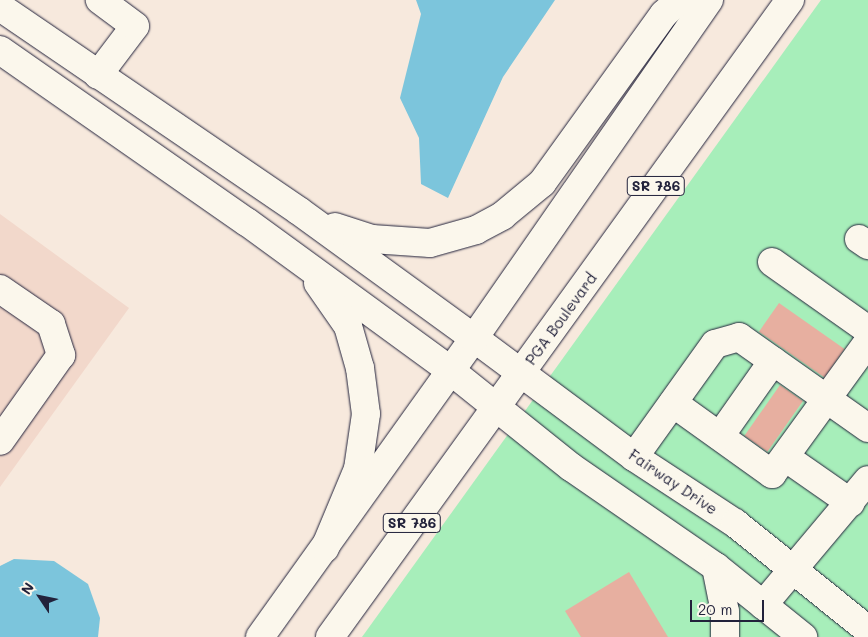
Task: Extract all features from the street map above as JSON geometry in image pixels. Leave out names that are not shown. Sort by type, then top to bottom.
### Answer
[{"type":"main road","points":[[98,75],[135,26],[100,0]]},
{"type":"main road","points":[[0,6],[98,75],[300,211],[372,239],[405,243],[454,237],[502,216],[542,183],[664,14],[679,0]]},
{"type":"main road","points":[[260,637],[451,371],[709,0]]},
{"type":"main road","name":"PGA Boulevard","points":[[330,637],[790,0]]},
{"type":"main road","points":[[0,50],[246,222],[308,270],[451,371],[495,409],[571,467],[716,567],[803,637]]},
{"type":"main road","name":"Fairway Drive","points":[[300,211],[522,372],[634,457],[796,569],[868,630]]},
{"type":"main road","points":[[772,262],[868,330]]},
{"type":"main road","points":[[308,270],[348,326],[360,368],[366,414],[358,469],[325,548]]},
{"type":"main road","points":[[0,289],[51,324],[60,355],[0,441]]},
{"type":"main road","points":[[634,457],[715,344],[739,337],[868,428]]},
{"type":"main road","points":[[673,403],[772,474],[868,342]]},
{"type":"main road","points":[[720,436],[773,361]]},
{"type":"main road","points":[[785,457],[851,504]]},
{"type":"main road","points":[[763,605],[851,504],[868,480]]},
{"type":"main road","points":[[716,567],[725,612],[725,637]]},
{"type":"shaded area","points":[[0,214],[129,308],[0,487]]},
{"type":"green space","points":[[821,0],[868,0],[868,637],[362,637]]},
{"type":"water","points":[[416,0],[555,0],[503,77],[448,198],[421,184],[419,138],[400,98],[421,14]]},
{"type":"water","points":[[14,559],[54,561],[88,584],[100,618],[98,637],[0,637],[0,566]]},
{"type":"building","points":[[779,303],[845,349],[824,378],[759,332]]},
{"type":"building","points":[[780,385],[803,401],[767,452],[744,436]]},
{"type":"building","points":[[629,572],[668,637],[581,637],[565,611]]}]
